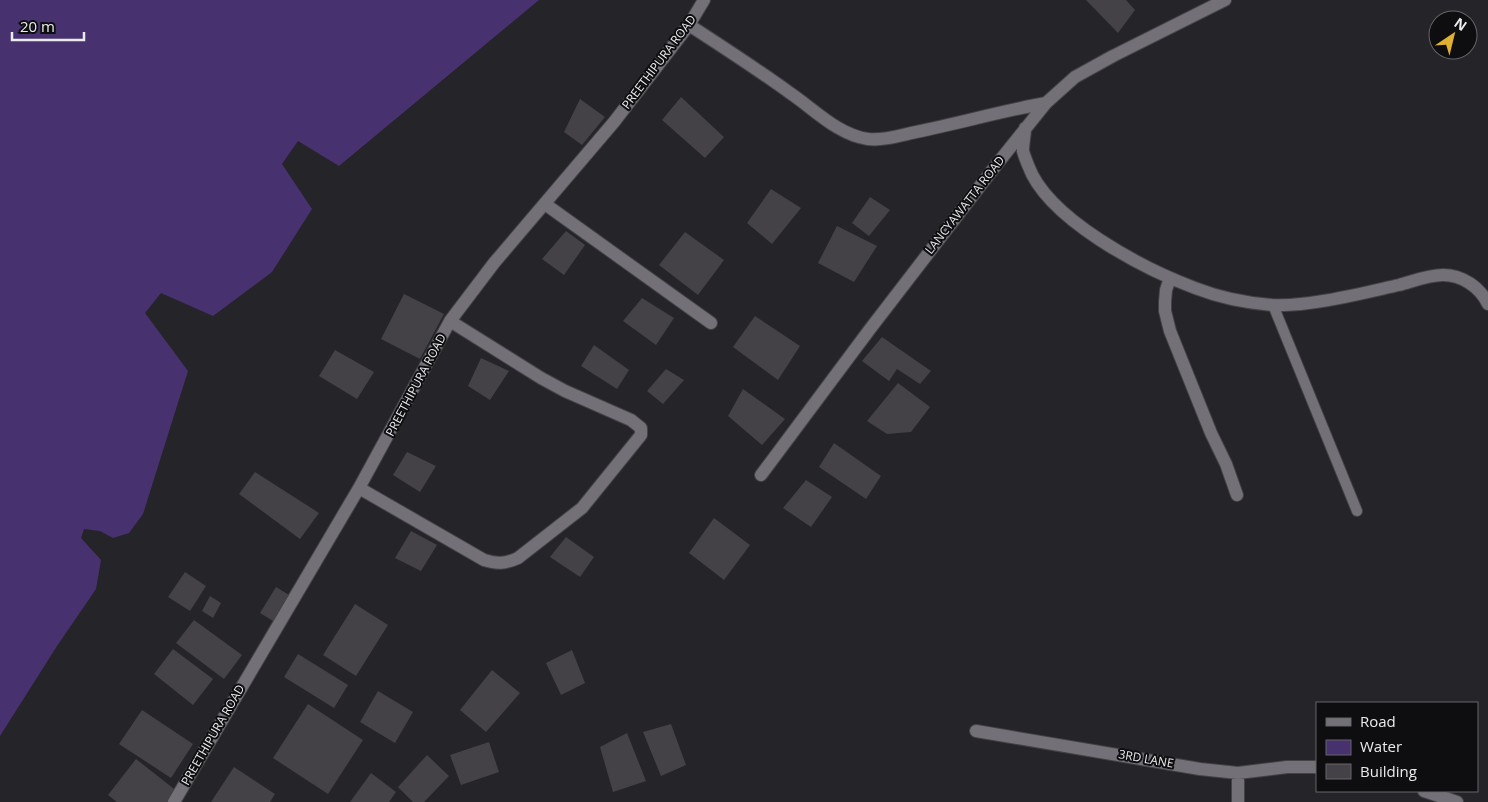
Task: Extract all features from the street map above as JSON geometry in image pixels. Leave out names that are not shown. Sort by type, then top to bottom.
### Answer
[{"type":"street","name":"PREETHIPURA ROAD","points":[[174,802],[359,488],[450,321],[494,263],[614,122],[689,25],[704,0]]},
{"type":"street","name":"LANCYAWATTA ROAD","points":[[761,475],[870,329],[1046,103],[1075,77],[1226,0]]},
{"type":"street","points":[[689,25],[790,93],[826,120],[852,135],[867,139],[882,139],[944,126],[1003,110],[1046,103]]},
{"type":"street","points":[[1025,128],[1023,151],[1030,172],[1062,212],[1119,251],[1145,266],[1197,289],[1232,298],[1273,305],[1311,302],[1443,275],[1458,276],[1466,281],[1477,289],[1488,304]]},
{"type":"street","points":[[545,204],[711,323]]},
{"type":"street","points":[[1170,278],[1165,302],[1165,311],[1170,331],[1200,408],[1230,472],[1237,496]]},
{"type":"street","points":[[359,488],[484,560],[497,564],[506,563],[518,558],[582,508],[641,435],[641,428],[631,420],[565,391],[450,321]]},
{"type":"street","name":"3RD LANE","points":[[976,731],[1200,769],[1238,773],[1287,767],[1316,767]]},
{"type":"street","points":[[1238,773],[1238,802]]},
{"type":"street","points":[[1427,792],[1457,802]]},
{"type":"lane","points":[[1273,305],[1357,511]]},
{"type":"water","points":[[0,0],[539,0],[339,166],[298,141],[282,164],[312,209],[272,272],[213,316],[161,293],[145,313],[188,371],[143,514],[129,533],[113,538],[100,531],[84,529],[81,538],[101,560],[96,589],[0,736]]},
{"type":"building","points":[[1086,0],[1126,0],[1135,10],[1118,33]]},
{"type":"building","points":[[681,97],[724,137],[705,158],[662,120]]},
{"type":"building","points":[[580,99],[605,117],[582,145],[564,132]]},
{"type":"building","points":[[771,189],[801,208],[772,244],[747,223]]},
{"type":"building","points":[[870,197],[890,210],[869,236],[852,223]]},
{"type":"building","points":[[837,226],[877,246],[854,282],[818,263]]},
{"type":"building","points":[[566,231],[585,245],[564,275],[542,259]]},
{"type":"building","points":[[685,232],[724,260],[698,295],[659,265]]},
{"type":"building","points":[[404,294],[444,314],[420,359],[381,339]]},
{"type":"building","points":[[642,298],[674,318],[656,345],[623,321]]},
{"type":"building","points":[[755,316],[800,346],[778,380],[733,347]]},
{"type":"building","points":[[882,337],[931,371],[920,384],[897,369],[889,381],[862,361]]},
{"type":"building","points":[[594,345],[629,370],[617,389],[581,366]]},
{"type":"building","points":[[335,350],[374,372],[357,399],[319,376]]},
{"type":"building","points":[[481,358],[509,371],[490,400],[468,386]]},
{"type":"building","points":[[666,369],[684,380],[663,404],[647,391]]},
{"type":"building","points":[[898,383],[930,407],[911,432],[887,434],[867,421]]},
{"type":"building","points":[[743,389],[785,419],[762,445],[728,416]]},
{"type":"building","points":[[834,443],[881,476],[866,499],[819,467]]},
{"type":"building","points":[[407,452],[436,466],[420,492],[393,475]]},
{"type":"building","points":[[255,472],[319,513],[300,539],[239,494]]},
{"type":"building","points":[[806,480],[832,497],[811,527],[783,508]]},
{"type":"building","points":[[714,518],[750,545],[724,580],[689,553]]},
{"type":"building","points":[[411,531],[437,545],[421,571],[395,558]]},
{"type":"building","points":[[566,537],[594,557],[580,577],[550,557]]},
{"type":"building","points":[[185,572],[206,586],[190,611],[168,597]]},
{"type":"building","points":[[276,587],[299,601],[283,627],[260,613]]},
{"type":"building","points":[[210,596],[221,603],[213,618],[202,611]]},
{"type":"building","points":[[355,604],[388,625],[356,676],[323,655]]},
{"type":"building","points":[[194,620],[242,655],[224,679],[176,643]]},
{"type":"building","points":[[173,649],[213,679],[193,705],[154,674]]},
{"type":"building","points":[[572,650],[585,683],[561,695],[546,663]]},
{"type":"building","points":[[298,654],[348,685],[334,708],[284,677]]},
{"type":"building","points":[[492,670],[520,693],[486,732],[460,710]]},
{"type":"building","points":[[378,691],[413,712],[395,743],[360,722]]},
{"type":"building","points":[[308,704],[363,740],[328,794],[273,758]]},
{"type":"building","points":[[142,710],[193,744],[171,778],[119,744]]},
{"type":"building","points":[[671,724],[686,765],[661,776],[643,732]]},
{"type":"building","points":[[627,733],[646,781],[613,792],[600,747]]},
{"type":"building","points":[[489,742],[499,772],[461,785],[450,755]]},
{"type":"building","points":[[427,755],[449,776],[424,802],[413,802],[398,787]]},
{"type":"building","points":[[136,759],[178,792],[170,802],[117,802],[108,795]]},
{"type":"building","points":[[234,767],[275,794],[270,802],[211,802]]},
{"type":"building","points":[[371,773],[396,792],[389,802],[350,802]]}]
